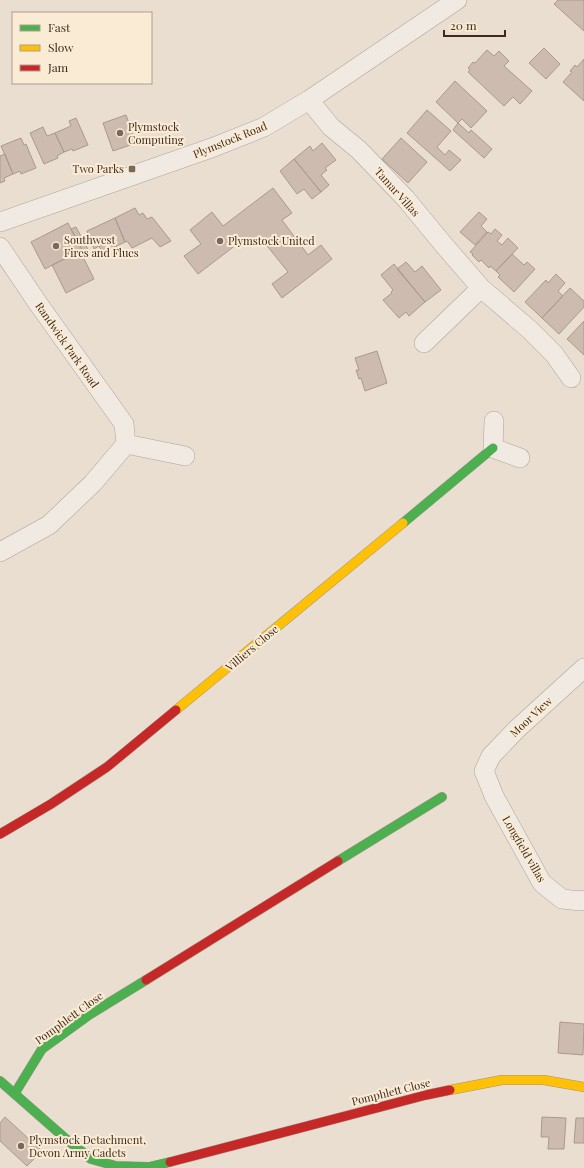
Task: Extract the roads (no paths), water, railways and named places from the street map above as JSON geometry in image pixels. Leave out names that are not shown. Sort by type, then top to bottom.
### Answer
[{"type":"street","name":"Plymstock Road","points":[[0,222],[214,148],[264,127],[309,100],[457,0]]},
{"type":"street","name":"Tamar Villas","points":[[309,100],[331,128],[359,150],[406,199],[481,288],[530,330],[554,354],[571,378]]},
{"type":"street","name":"Randwick Park Road","points":[[0,247],[36,302],[124,424],[126,444]]},
{"type":"street","points":[[424,343],[481,288]]},
{"type":"street","points":[[494,421],[493,448],[520,458]]},
{"type":"street","points":[[0,552],[49,525],[93,483],[126,444],[185,456]]},
{"type":"street","name":"Villiers Close","points":[[0,834],[107,767],[493,448]]},
{"type":"street","name":"Moor View","points":[[484,771],[491,756],[517,729],[584,668]]},
{"type":"street","name":"Longfield villas","points":[[484,771],[494,796],[542,883],[562,899],[584,900]]},
{"type":"street","name":"Pomphlett Close","points":[[442,797],[89,1015],[42,1049],[15,1093],[66,1139],[91,1159],[116,1166],[149,1167],[426,1095],[502,1080],[544,1080],[584,1087]]},
{"type":"street","points":[[0,1081],[15,1093]]},
{"type":"place","name":"Plymstock Computing","points":[[120,133]]},
{"type":"place","name":"Two Parks","points":[[132,169]]},
{"type":"place","name":"Plymstock United","points":[[220,241]]},
{"type":"place","name":"Southwest Fires and Flues","points":[[56,246]]},
{"type":"place","name":"Plymstock Detachment, Devon Army Cadets","points":[[21,1146]]}]
